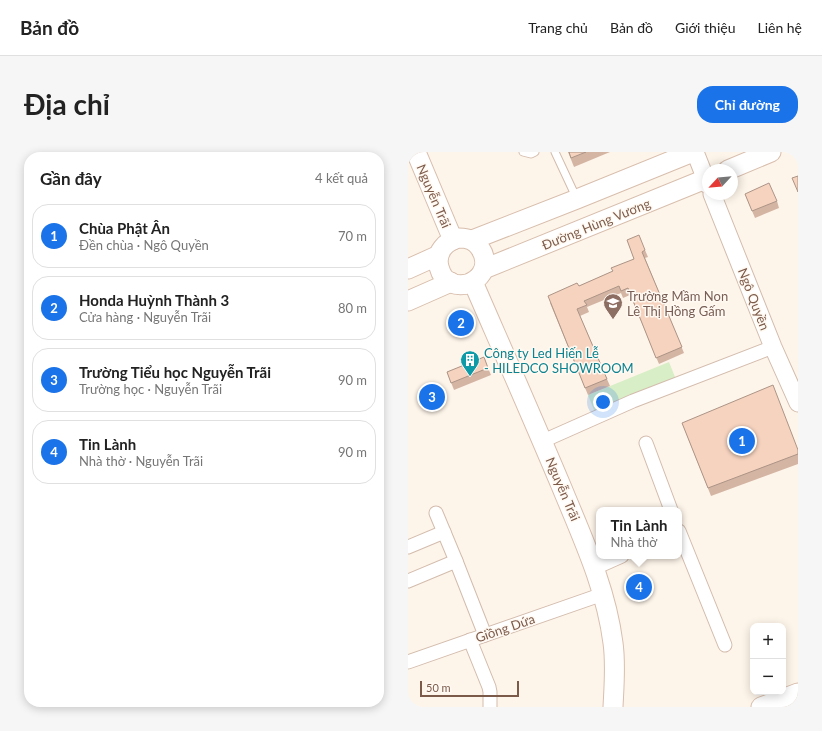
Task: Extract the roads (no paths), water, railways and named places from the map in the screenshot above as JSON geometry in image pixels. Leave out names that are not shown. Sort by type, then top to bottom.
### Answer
[{"type":"main road","name":"Nguyễn Trãi","points":[[416,152],[453,240]]},
{"type":"main road","points":[[472,240],[577,200],[694,152]]},
{"type":"main road","points":[[738,166],[771,152]]},
{"type":"main road","name":"Đường Hùng Vương","points":[[478,276],[702,186]]},
{"type":"main road","name":"Nguyễn Trãi","points":[[439,255],[447,243],[453,240],[466,238],[479,245],[483,252],[486,261],[478,276],[542,441],[595,568],[603,594],[613,644],[613,707]]},
{"type":"main road","points":[[439,255],[438,264],[440,271],[444,277],[451,282],[458,285],[466,284],[478,276]]},
{"type":"main road","points":[[408,269],[439,255]]},
{"type":"main road","points":[[408,301],[451,282]]},
{"type":"main road","points":[[761,707],[798,693]]},
{"type":"street","name":"Ngô Quyền","points":[[694,152],[702,170]]},
{"type":"street","name":"Ngô Quyền","points":[[714,200],[773,347],[798,403]]},
{"type":"street","points":[[542,441],[632,402],[773,347]]},
{"type":"street","points":[[646,443],[670,507]]},
{"type":"street","points":[[436,513],[484,635]]},
{"type":"street","points":[[408,547],[444,532]]},
{"type":"street","points":[[682,538],[725,645]]},
{"type":"street","points":[[595,568],[615,559]]},
{"type":"street","points":[[408,581],[456,561]]},
{"type":"street","name":"Giồng Dứa","points":[[408,662],[603,594]]},
{"type":"street","points":[[470,640],[490,692],[490,707]]},
{"type":"lane","points":[[523,152],[531,154],[535,152]]},
{"type":"lane","points":[[555,152],[577,200]]},
{"type":"place","name":"Trường Mầm Non Lê Thị Hồng Gấm","points":[[613,320]]},
{"type":"place","name":"Honda Huỳnh Thành 3","points":[[461,323]]},
{"type":"place","name":"Công ty Led Hiến Lễ - HILEDCO SHOWROOM","points":[[470,377]]},
{"type":"place","name":"Trường Tiểu học Nguyễn Trãi","points":[[432,397]]},
{"type":"place","name":"Chùa Phật Ân","points":[[742,441]]},
{"type":"place","name":"Tin Lành","points":[[639,587]]}]
